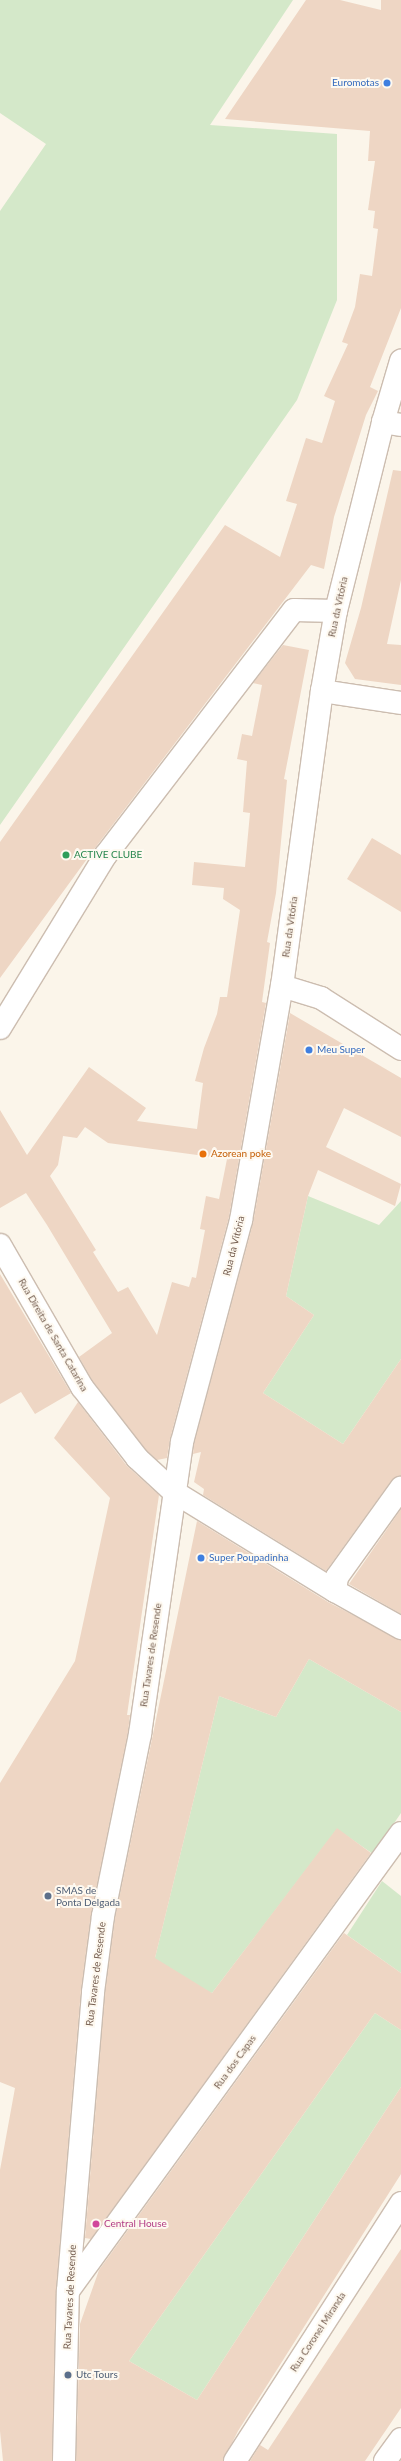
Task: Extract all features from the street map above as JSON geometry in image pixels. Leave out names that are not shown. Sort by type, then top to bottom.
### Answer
[{"type":"street","name":"Rua da Vitória","points":[[174,1492],[182,1442],[241,1220],[282,986],[322,691],[336,611],[392,424],[401,361]]},
{"type":"street","points":[[0,1028],[105,856],[294,610],[336,611]]},
{"type":"street","points":[[322,691],[401,703]]},
{"type":"street","points":[[282,986],[321,998],[401,1049]]},
{"type":"street","name":"Rua Direita de Santa Catarina","points":[[0,1245],[82,1387],[137,1458],[174,1492],[335,1591],[401,1628]]},
{"type":"street","points":[[335,1591],[337,1577],[401,1488]]},
{"type":"street","name":"Rua Tavares de Resende","points":[[64,2461],[68,2291],[93,1992],[103,1916],[140,1734],[174,1492]]},
{"type":"street","name":"Rua dos Capas","points":[[68,2291],[401,1833]]},
{"type":"street","name":"Rua Coronel Miranda","points":[[235,2461],[401,2203]]},
{"type":"street","points":[[385,2461],[401,2438]]},
{"type":"green space","points":[[0,0],[293,0],[210,125],[337,134],[337,300],[297,400],[0,825],[0,211],[46,144],[0,113]]},
{"type":"green space","points":[[308,1196],[379,1225],[401,1201],[401,1359],[343,1444],[263,1393],[314,1315],[286,1296]]},
{"type":"green space","points":[[309,1659],[401,1712],[401,1813],[373,1854],[337,1829],[212,1993],[152,1970],[219,1696],[276,1717]]},
{"type":"green space","points":[[382,1881],[401,1896],[401,1973],[347,1935]]},
{"type":"green space","points":[[375,2013],[401,2030],[401,2087],[197,2400],[129,2361]]},
{"type":"building","points":[[306,0],[340,0],[381,10],[381,0],[401,0],[401,308],[370,387],[378,391],[366,415],[334,517],[324,569],[311,565],[95,848],[0,978],[0,842],[225,525],[280,557],[297,504],[286,501],[306,438],[322,443],[335,401],[324,396],[348,344],[342,342],[355,307],[360,274],[372,276],[378,229],[373,228],[375,211],[368,210],[375,161],[368,161],[370,131],[225,119]]},
{"type":"building","points":[[393,470],[401,471],[401,580],[387,644],[401,645],[401,685],[355,679],[345,663],[361,608]]},
{"type":"building","points":[[283,645],[309,650],[284,779],[287,780],[276,893],[267,942],[270,943],[262,1002],[266,1003],[229,1217],[170,1439],[167,1458],[157,1460],[146,1450],[92,1380],[79,1357],[112,1333],[47,1225],[26,1193],[0,1208],[0,1110],[27,1155],[89,1067],[146,1108],[137,1121],[197,1129],[203,1083],[195,1081],[204,1048],[217,1014],[220,997],[227,997],[240,910],[223,899],[224,888],[192,885],[194,862],[245,867],[250,813],[243,812],[247,761],[237,759],[242,734],[252,736],[262,685],[253,683]],"holes":[[[85,1127],[108,1143],[227,1159],[219,1199],[206,1196],[200,1229],[205,1230],[196,1278],[192,1277],[189,1287],[172,1282],[157,1335],[128,1287],[118,1292],[93,1252],[96,1250],[50,1176],[58,1165],[63,1136],[77,1138]]]},
{"type":"building","points":[[372,838],[401,855],[401,912],[347,879]]},
{"type":"building","points":[[290,1013],[401,1078],[401,1137],[344,1108],[326,1147],[401,1184],[395,1206],[318,1170],[308,1196],[286,1296],[314,1315],[263,1393],[343,1444],[401,1359],[401,1476],[391,1481],[326,1571],[203,1495],[204,1489],[194,1482],[201,1452],[193,1454],[194,1444],[253,1223]]},
{"type":"building","points":[[0,1274],[71,1393],[35,1414],[21,1392],[0,1404]]},
{"type":"building","points":[[78,1402],[127,1466],[159,1495],[127,1715],[130,1715],[128,1732],[91,1914],[81,1990],[56,2290],[52,2461],[3,2461],[0,2431],[0,2170],[15,2088],[0,2082],[0,1783],[75,1661],[110,1498],[54,1438]]},
{"type":"building","points":[[401,1509],[401,1614],[349,1584]]},
{"type":"building","points":[[197,1521],[328,1602],[401,1640],[401,1712],[309,1659],[276,1717],[219,1696],[155,1958],[212,1993],[337,1828],[371,1853],[91,2239],[85,2238],[105,1993],[115,1918]]},
{"type":"building","points":[[344,1933],[401,1973],[401,2030],[375,2013],[129,2361],[197,2400],[401,2087],[401,2174],[238,2431],[223,2461],[76,2461],[80,2324],[99,2270]]},
{"type":"building","points":[[401,2249],[401,2408],[365,2461],[250,2461],[260,2445],[268,2450]]},
{"type":"place","name":"Euromotas","points":[[387,83]]},
{"type":"place","name":"ACTIVE CLUBE","points":[[66,855]]},
{"type":"place","name":"Meu Super","points":[[309,1050]]},
{"type":"place","name":"Azorean poke","points":[[203,1154]]},
{"type":"place","name":"Super Poupadinha","points":[[201,1558]]},
{"type":"place","name":"SMAS de Ponta Delgada","points":[[48,1896]]},
{"type":"place","name":"Central House","points":[[96,2224]]},
{"type":"place","name":"Utc Tours","points":[[68,2375]]}]
